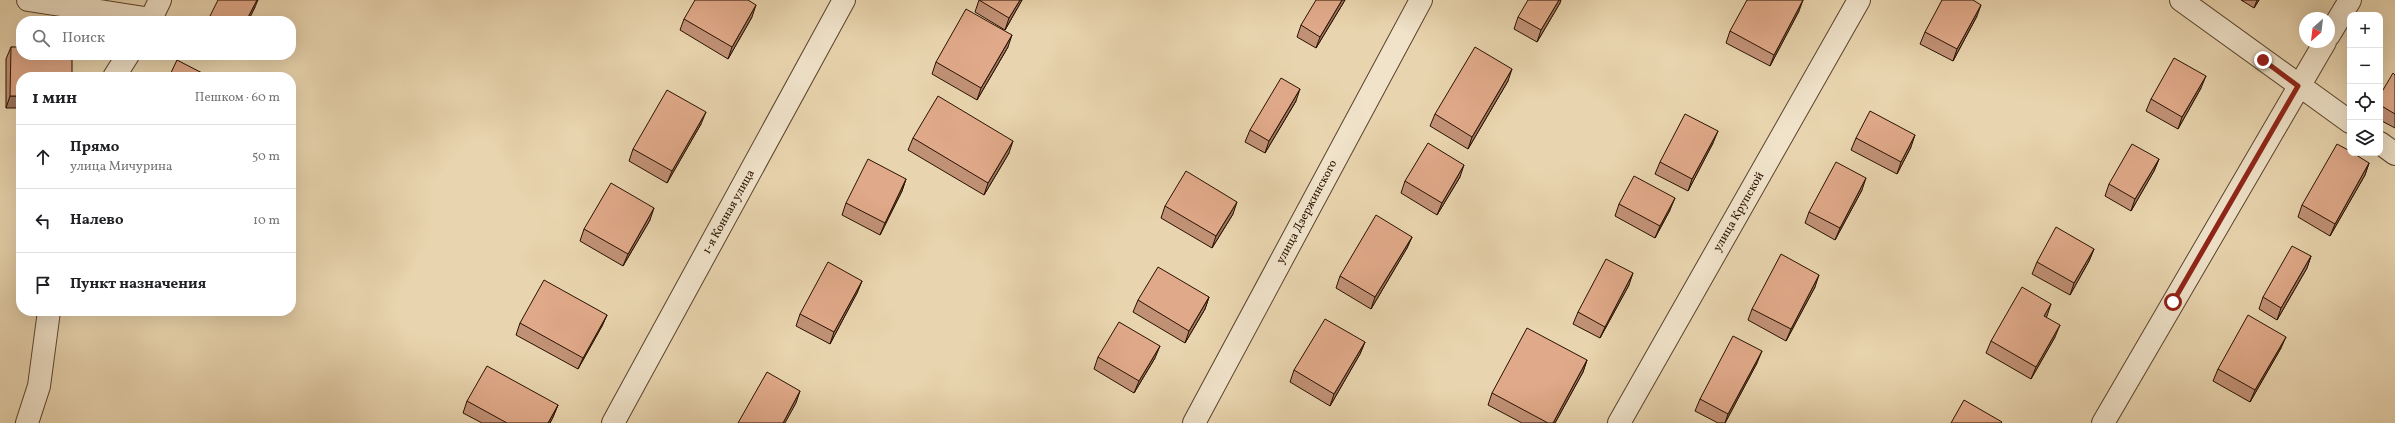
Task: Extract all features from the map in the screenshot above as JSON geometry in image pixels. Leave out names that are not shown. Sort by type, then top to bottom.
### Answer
[{"type":"street","points":[[28,0],[126,16]]},
{"type":"street","points":[[152,16],[160,0]]},
{"type":"street","name":"1-я Конная улица","points":[[614,423],[844,0]]},
{"type":"street","name":"улица Дзержинского","points":[[1194,423],[1421,0]]},
{"type":"street","name":"улица Крупской","points":[[1619,423],[1859,0]]},
{"type":"street","points":[[2181,0],[2347,120]]},
{"type":"street","points":[[2335,25],[2350,0]]},
{"type":"street","points":[[2103,423],[2321,48]]},
{"type":"street","points":[[117,72],[125,60]]},
{"type":"street","points":[[2383,145],[2395,154]]},
{"type":"street","points":[[27,423],[39,386],[48,316]]},
{"type":"building","points":[[218,0],[257,0],[249,16],[210,16]]},
{"type":"building","points":[[695,0],[748,0],[756,5],[732,47],[684,19]]},
{"type":"building","points":[[979,0],[1020,0],[1009,18]]},
{"type":"building","points":[[1316,0],[1342,0],[1320,37],[1301,25]]},
{"type":"building","points":[[1528,0],[1559,0],[1541,30],[1518,17]]},
{"type":"building","points":[[1747,0],[1803,0],[1774,55],[1730,31]]},
{"type":"building","points":[[1942,0],[1973,0],[1981,5],[1957,49],[1925,32]]},
{"type":"building","points":[[966,9],[1012,35],[981,88],[936,62]]},
{"type":"building","points":[[11,47],[16,47],[16,60],[72,60],[72,72],[16,72],[16,96],[10,96]]},
{"type":"building","points":[[1475,47],[1512,69],[1472,137],[1435,114]]},
{"type":"building","points":[[2174,58],[2206,76],[2182,117],[2151,99]]},
{"type":"building","points":[[177,60],[200,72],[171,72]]},
{"type":"building","points":[[2393,73],[2395,75],[2395,114],[2383,107],[2383,90]]},
{"type":"building","points":[[1281,78],[1300,89],[1269,141],[1250,130]]},
{"type":"building","points":[[667,90],[706,112],[672,171],[633,149]]},
{"type":"building","points":[[938,96],[1013,141],[988,183],[913,138]]},
{"type":"building","points":[[1870,111],[1915,135],[1901,162],[1856,138]]},
{"type":"building","points":[[1685,114],[1718,131],[1692,179],[1660,162]]},
{"type":"building","points":[[1428,143],[1464,165],[1442,203],[1405,181]]},
{"type":"building","points":[[2132,144],[2159,159],[2135,199],[2109,184]]},
{"type":"building","points":[[2337,144],[2347,149],[2347,156],[2358,156],[2369,163],[2335,224],[2302,205]]},
{"type":"building","points":[[868,159],[906,179],[885,223],[846,203]]},
{"type":"building","points":[[1836,162],[1866,178],[1840,228],[1809,212]]},
{"type":"building","points":[[1186,171],[1237,202],[1216,236],[1165,206]]},
{"type":"building","points":[[1634,176],[1675,198],[1660,226],[1619,204]]},
{"type":"building","points":[[611,183],[654,208],[628,254],[584,229]]},
{"type":"building","points":[[1376,215],[1412,237],[1375,297],[1340,276]]},
{"type":"building","points":[[2056,227],[2094,249],[2074,283],[2037,262]]},
{"type":"building","points":[[2292,246],[2311,256],[2281,308],[2263,297]]},
{"type":"building","points":[[1781,254],[1819,275],[1791,329],[1752,309]]},
{"type":"building","points":[[1606,259],[1633,273],[1605,327],[1578,312]]},
{"type":"building","points":[[828,262],[862,281],[834,332],[800,314]]},
{"type":"building","points":[[1158,267],[1209,297],[1189,331],[1138,300]]},
{"type":"building","points":[[544,280],[607,315],[583,358],[520,323]]},
{"type":"building","points":[[2022,287],[2051,304],[2044,316],[2060,325],[2036,367],[1991,341]]},
{"type":"building","points":[[2248,315],[2286,337],[2255,390],[2218,369]]},
{"type":"building","points":[[1325,319],[1365,342],[1334,394],[1294,370]]},
{"type":"building","points":[[1119,322],[1160,346],[1139,381],[1098,357]]},
{"type":"building","points":[[1527,328],[1587,360],[1553,423],[1548,423],[1492,393]]},
{"type":"building","points":[[1733,336],[1762,351],[1728,414],[1700,399]]},
{"type":"building","points":[[487,366],[558,405],[548,423],[507,423],[467,401]]},
{"type":"building","points":[[767,372],[800,391],[783,423],[738,423]]},
{"type":"building","points":[[1964,400],[2002,422],[1951,423]]},
{"type":"route","points":[[2173,302],[2298,86],[2263,60]]}]
